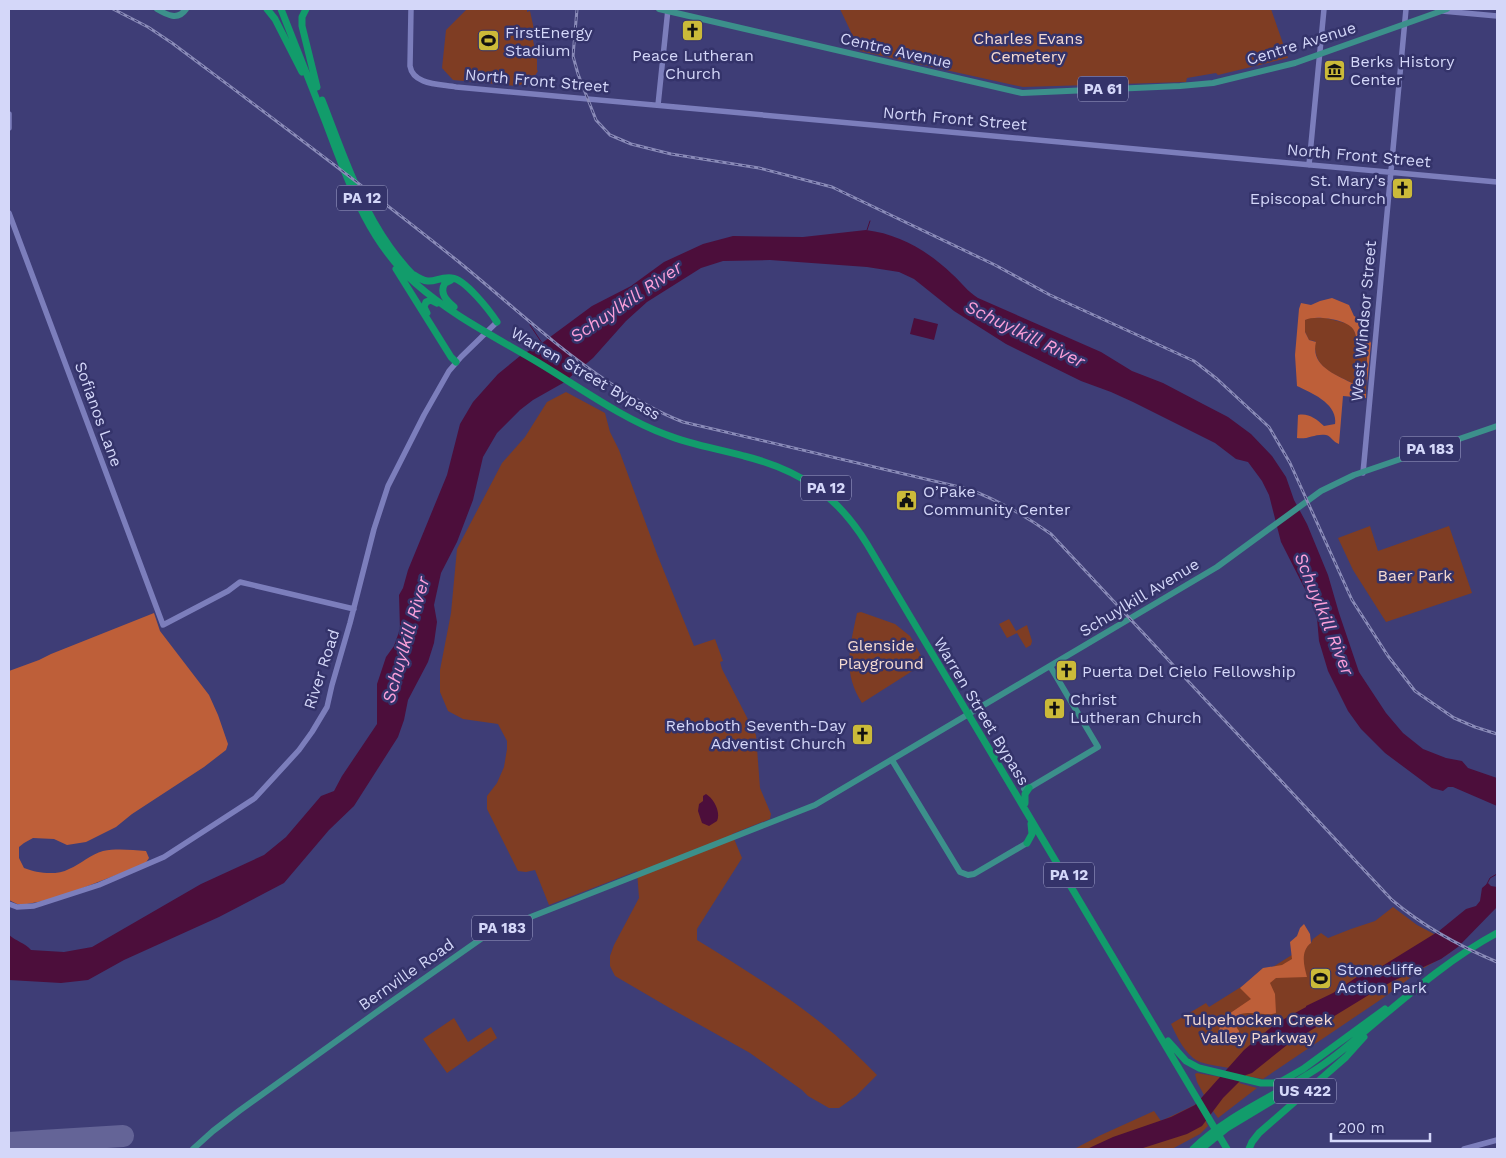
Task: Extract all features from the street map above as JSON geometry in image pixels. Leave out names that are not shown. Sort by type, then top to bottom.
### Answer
[{"type":"highway","points":[[267,9],[273,16],[295,60],[314,87]]},
{"type":"highway","name":"Warren Street Bypass","points":[[281,9],[374,224],[394,254],[432,292],[482,326],[628,417],[662,433],[767,462],[785,469],[812,483],[835,502],[862,536],[1021,789],[1026,802],[1166,1043]]},
{"type":"highway","name":"Warren Street Bypass","points":[[286,9],[314,87]]},
{"type":"highway","points":[[306,9],[302,17],[302,26],[314,87]]},
{"type":"highway","name":"Warren Street Bypass","points":[[325,114],[360,210],[384,250],[415,283],[444,306],[482,326]]},
{"type":"highway","points":[[384,250],[456,362]]},
{"type":"highway","points":[[411,273],[419,279],[428,281],[449,278],[459,280],[497,322]]},
{"type":"highway","points":[[454,307],[446,299],[443,292],[445,283],[450,280],[460,284],[497,322]]},
{"type":"highway","points":[[444,306],[429,300],[424,306],[456,362]]},
{"type":"highway","name":"Warren Street Bypass","points":[[1021,789],[1030,819],[1222,1136],[1232,1149]]},
{"type":"highway","points":[[1027,842],[1032,834],[1030,819]]},
{"type":"highway","points":[[1027,842],[1036,840],[1045,843]]},
{"type":"highway","name":"US 422","points":[[1195,1149],[1203,1140],[1239,1114],[1326,1063],[1397,1004],[1456,959],[1497,932]]},
{"type":"highway","name":"US 422","points":[[1249,1149],[1259,1133],[1346,1057],[1365,1036],[1444,973],[1497,938]]},
{"type":"highway","points":[[1166,1043],[1186,1061],[1204,1069],[1261,1082],[1277,1082],[1303,1069],[1456,959]]},
{"type":"highway","points":[[1201,1149],[1227,1128],[1329,1065],[1365,1036]]},
{"type":"highway","name":"Warren Street Bypass","points":[[1222,1136],[1227,1149]]},
{"type":"main road","points":[[157,9],[174,16],[183,13],[186,9]]},
{"type":"main road","name":"Centre Avenue","points":[[659,9],[1022,93],[1206,85],[1295,63],[1444,10]]},
{"type":"main road","name":"Schuylkill Avenue","points":[[801,811],[815,805],[892,760],[1217,567],[1321,491],[1363,472],[1497,426]]},
{"type":"main road","points":[[1021,789],[1098,747],[1050,666]]},
{"type":"main road","points":[[892,760],[960,872],[968,875],[974,874],[1027,842]]},
{"type":"main road","name":"Bernville Road","points":[[193,1149],[239,1112],[485,936],[508,925],[801,811]]},
{"type":"street","name":"North Front Street","points":[[411,9],[410,66],[413,75],[422,80],[456,86],[1497,182]]},
{"type":"street","points":[[1309,165],[1324,9]]},
{"type":"street","name":"West Windsor Street","points":[[1363,472],[1406,9]]},
{"type":"street","points":[[658,105],[668,10]]},
{"type":"street","points":[[1444,10],[1497,16]]},
{"type":"street","points":[[9,114],[9,128]]},
{"type":"street","name":"Sofianos Lane","points":[[9,213],[163,625],[228,591],[240,582],[354,609]]},
{"type":"street","name":"River Road","points":[[9,904],[17,907],[34,906],[98,885],[164,857],[255,798],[299,750],[327,707],[374,529],[388,486],[427,410],[456,362],[497,322]]},
{"type":"street","points":[[1464,1149],[1497,1140]]},
{"type":"green space","name":"FirstEnergy Stadium","points":[[467,9],[527,9],[527,12],[530,11],[535,34],[532,35],[538,71],[530,83],[517,86],[453,80],[442,68],[446,30]]},
{"type":"green space","name":"Charles Evans Cemetery","points":[[840,9],[1271,9],[1288,58],[1218,75],[1216,73],[1187,78],[1186,82],[1023,87],[860,51]]},
{"type":"green space","points":[[1308,318],[1326,318],[1349,324],[1354,330],[1359,344],[1367,352],[1366,394],[1356,393],[1354,384],[1332,373],[1321,364],[1317,358],[1315,341],[1309,340],[1305,332],[1305,320]]},
{"type":"green space","points":[[566,392],[605,413],[610,432],[619,450],[657,554],[694,646],[715,639],[723,661],[720,662],[722,669],[756,735],[760,788],[771,814],[770,819],[732,834],[742,858],[697,929],[697,940],[760,980],[821,1023],[877,1075],[856,1096],[839,1108],[829,1108],[808,1096],[750,1053],[615,976],[610,966],[610,956],[639,898],[637,871],[549,905],[535,870],[518,871],[487,809],[487,796],[497,783],[504,767],[507,741],[498,724],[463,719],[448,711],[440,692],[440,670],[451,613],[457,549],[502,463],[525,437],[547,402]]},
{"type":"green space","name":"Baer Park","points":[[1370,526],[1378,551],[1449,526],[1472,593],[1386,622],[1353,570],[1338,538]]},
{"type":"green space","name":"Glenside Playground","points":[[861,612],[895,624],[910,636],[925,663],[862,703],[852,681],[849,659],[857,613]]},
{"type":"green space","points":[[1009,619],[1016,631],[1027,625],[1032,641],[1031,645],[1026,648],[1017,633],[1007,638],[999,624]]},
{"type":"green space","name":"Tulpehocken Creek Valley Parkway","points":[[1393,907],[1417,925],[1434,934],[1450,953],[1422,969],[1383,998],[1263,1079],[1246,1076],[1239,1083],[1257,1088],[1218,1118],[1213,1111],[1206,1122],[1208,1126],[1200,1134],[1172,1149],[1074,1149],[1154,1111],[1161,1121],[1195,1105],[1204,1095],[1195,1074],[1220,1077],[1229,1068],[1203,1063],[1195,1059],[1182,1046],[1171,1024],[1206,1003],[1209,1007],[1311,943],[1321,933],[1328,938],[1375,921]]},
{"type":"green space","points":[[454,1018],[468,1042],[491,1027],[497,1038],[447,1073],[423,1039]]},
{"type":"shaded area","points":[[1332,298],[1349,305],[1354,316],[1365,324],[1364,331],[1371,343],[1367,383],[1367,352],[1357,340],[1353,329],[1337,320],[1316,318],[1305,320],[1305,332],[1309,340],[1316,342],[1315,350],[1321,363],[1332,373],[1354,384],[1356,393],[1366,394],[1366,398],[1343,396],[1339,444],[1326,435],[1297,438],[1298,415],[1309,416],[1324,426],[1335,424],[1335,417],[1332,411],[1323,400],[1297,386],[1295,355],[1301,303],[1311,305]]},
{"type":"shaded area","points":[[154,613],[160,631],[209,695],[228,744],[226,750],[116,827],[86,842],[67,845],[54,839],[33,838],[24,843],[19,847],[19,858],[24,868],[41,872],[64,871],[94,854],[108,850],[146,851],[149,858],[145,864],[54,899],[17,904],[9,900],[9,671]]},
{"type":"shaded area","points":[[1304,924],[1310,934],[1311,943],[1304,954],[1307,977],[1276,978],[1270,983],[1275,994],[1276,1013],[1246,1013],[1233,1018],[1228,1023],[1229,1025],[1235,1025],[1239,1033],[1225,1040],[1219,1030],[1223,1018],[1251,999],[1240,988],[1263,968],[1282,965],[1292,959],[1290,942],[1297,936]]},
{"type":"water","name":"Schuylkill River","points":[[866,230],[890,235],[912,245],[943,266],[978,298],[1101,352],[1132,371],[1163,383],[1228,417],[1251,434],[1272,456],[1286,477],[1294,500],[1307,524],[1328,575],[1359,672],[1386,713],[1403,733],[1423,749],[1446,758],[1462,761],[1468,768],[1497,778],[1497,806],[1453,787],[1448,787],[1443,791],[1432,788],[1385,753],[1361,729],[1348,711],[1328,671],[1319,641],[1317,618],[1312,603],[1281,542],[1269,495],[1262,481],[1248,462],[1236,459],[1215,443],[1133,402],[1081,381],[1006,344],[954,311],[914,279],[899,272],[867,267],[770,260],[723,261],[701,268],[647,302],[626,321],[593,358],[563,383],[533,400],[520,410],[497,433],[483,457],[473,500],[457,542],[441,573],[434,605],[437,622],[434,643],[428,662],[408,700],[398,737],[354,806],[329,830],[284,883],[219,917],[124,960],[88,980],[61,983],[9,980],[9,935],[31,950],[64,952],[92,947],[201,884],[264,855],[286,837],[321,796],[334,791],[377,724],[377,684],[386,657],[394,646],[400,629],[399,595],[447,475],[460,424],[473,402],[498,374],[520,356],[542,343],[592,306],[631,286],[664,262],[703,244],[733,236],[803,237]]},
{"type":"water","points":[[914,318],[938,324],[934,340],[910,334]]},
{"type":"water","points":[[706,794],[714,802],[718,814],[717,821],[709,826],[702,823],[698,811],[699,804],[703,801],[703,796]]},
{"type":"water","points":[[1488,883],[1491,886],[1497,887],[1497,907],[1458,947],[1441,959],[1391,982],[1287,1045],[1252,1073],[1246,1075],[1223,1098],[1202,1126],[1187,1134],[1140,1149],[1087,1149],[1113,1137],[1171,1117],[1195,1105],[1244,1050],[1275,1024],[1333,993],[1357,977],[1379,968],[1439,931],[1466,909],[1476,906],[1480,901],[1482,888]]},
{"type":"waterway","points":[[867,230],[870,221]]},
{"type":"waterway","points":[[530,325],[542,343]]},
{"type":"waterway","points":[[1486,886],[1490,878],[1497,874]]},
{"type":"taxiway","points":[[64,1140],[72,1144],[76,1149]]},
{"type":"runway","points":[[9,1143],[123,1136]]},
{"type":"railway","points":[[113,9],[148,27],[172,43],[419,230],[569,354],[610,383],[646,404],[683,422],[968,489],[1011,508],[1031,520],[1051,534],[1392,900],[1442,935],[1497,962]]},
{"type":"railway","points":[[577,9],[573,56],[596,120],[610,135],[631,144],[671,154],[759,168],[832,187],[995,265],[1050,295],[1194,361],[1217,379],[1269,427],[1290,463],[1352,600],[1388,656],[1415,691],[1454,718],[1497,734]]},
{"type":"place","name":"Peace Lutheran Church","points":[[693,31]]},
{"type":"place","name":"FirstEnergy Stadium","points":[[489,41]]},
{"type":"place","name":"Berks History Center","points":[[1334,70]]},
{"type":"place","name":"St. Mary's Episcopal Church","points":[[1402,189]]},
{"type":"place","name":"O’Pake Community Center","points":[[907,500]]},
{"type":"place","name":"Puerta Del Cielo Fellowship","points":[[1066,671]]},
{"type":"place","name":"Christ Lutheran Church","points":[[1054,708]]},
{"type":"place","name":"Rehoboth Seventh-Day Adventist Church","points":[[862,734]]},
{"type":"place","name":"Stonecliffe Action Park","points":[[1321,978]]}]
